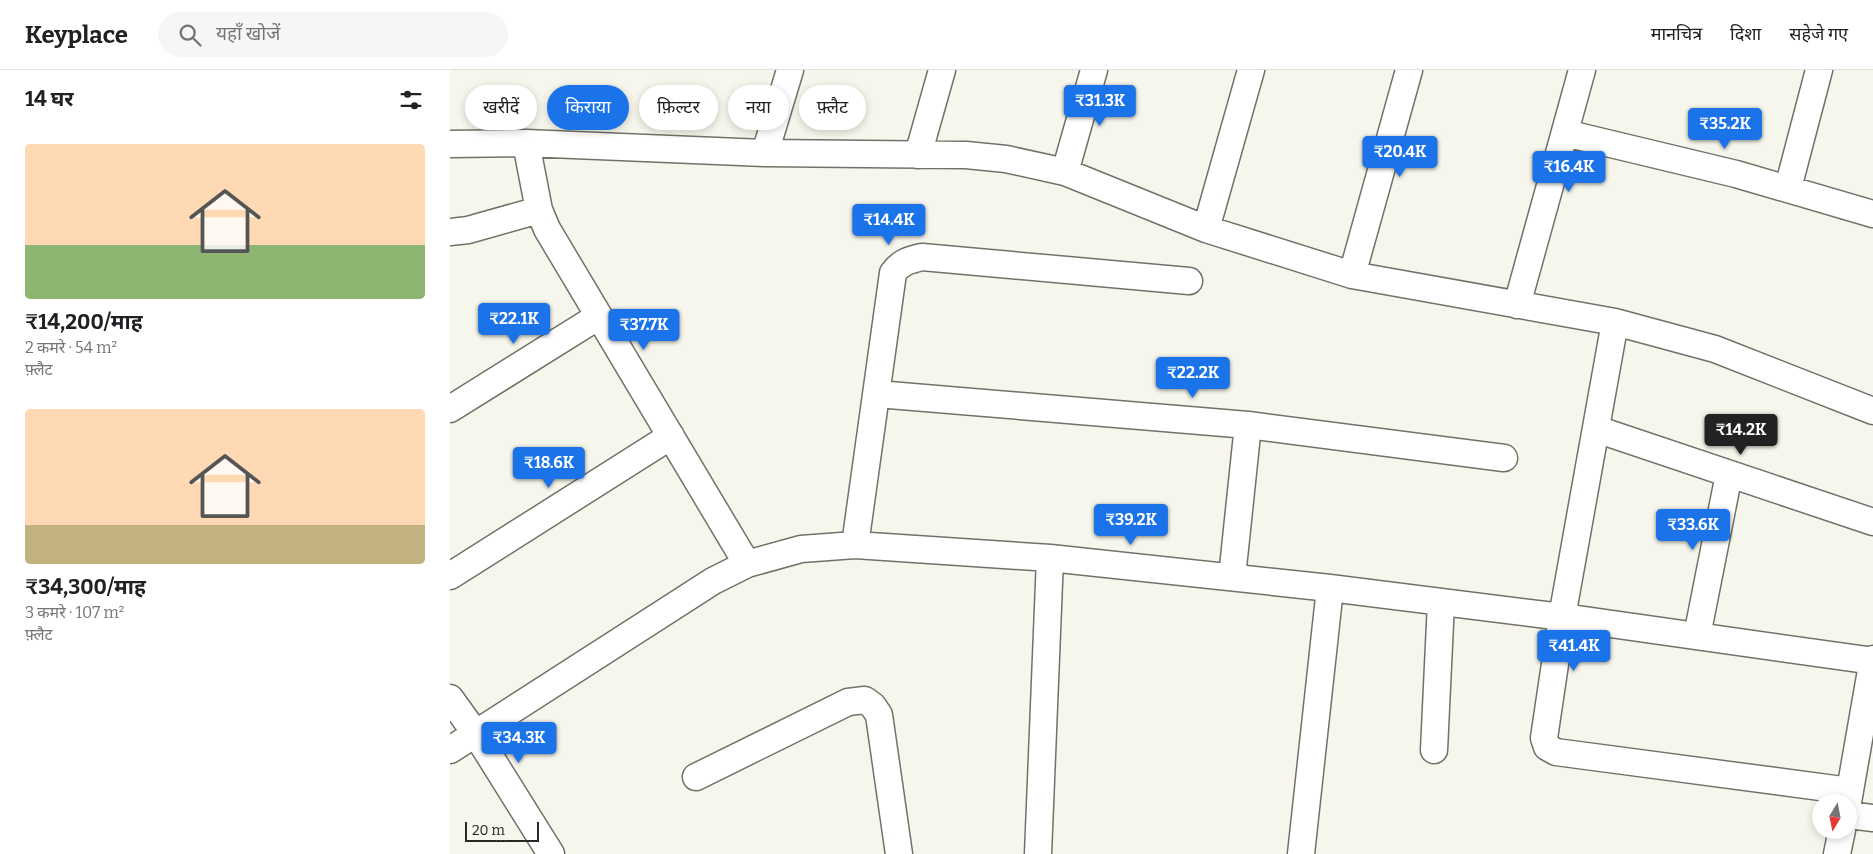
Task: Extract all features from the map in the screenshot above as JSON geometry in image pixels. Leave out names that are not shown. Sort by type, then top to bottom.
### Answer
[{"type":"street","points":[[765,153],[790,70]]},
{"type":"street","points":[[918,155],[942,70]]},
{"type":"street","points":[[1066,172],[1094,70]]},
{"type":"street","points":[[1206,229],[1251,70]]},
{"type":"street","points":[[1352,275],[1409,70]]},
{"type":"street","points":[[1517,305],[1582,70]]},
{"type":"street","points":[[1788,188],[1819,70]]},
{"type":"street","points":[[1565,133],[1736,174],[1873,214]]},
{"type":"street","points":[[526,143],[539,210],[547,229],[747,564]]},
{"type":"street","points":[[450,144],[526,143],[765,153],[966,155],[1006,159],[1066,172],[1206,229],[1352,275],[1615,322],[1715,349],[1873,411]]},
{"type":"street","points":[[450,232],[468,230],[539,210]]},
{"type":"street","points":[[855,546],[893,273],[900,264],[922,257],[1189,281]]},
{"type":"street","points":[[450,409],[599,316]]},
{"type":"street","points":[[1615,322],[1562,617],[1544,738],[1547,746],[1556,752],[1812,797]]},
{"type":"street","points":[[877,394],[1248,425],[1504,458]]},
{"type":"street","points":[[1232,577],[1248,425]]},
{"type":"street","points":[[1596,429],[1873,522]]},
{"type":"street","points":[[450,576],[671,436]]},
{"type":"street","points":[[1697,636],[1729,474]]},
{"type":"street","points":[[450,750],[713,581],[747,564],[800,549],[855,546],[1050,558],[1232,577],[1562,617],[1873,660],[1851,794]]},
{"type":"street","points":[[1038,854],[1050,558]]},
{"type":"street","points":[[1301,854],[1330,588]]},
{"type":"street","points":[[1434,750],[1441,602]]},
{"type":"street","points":[[450,698],[476,734],[551,854]]},
{"type":"street","points":[[696,776],[848,702],[865,700],[874,706],[879,714],[899,854]]},
{"type":"street","points":[[1858,809],[1873,818]]},
{"type":"street","points":[[1837,854],[1840,839]]}]
